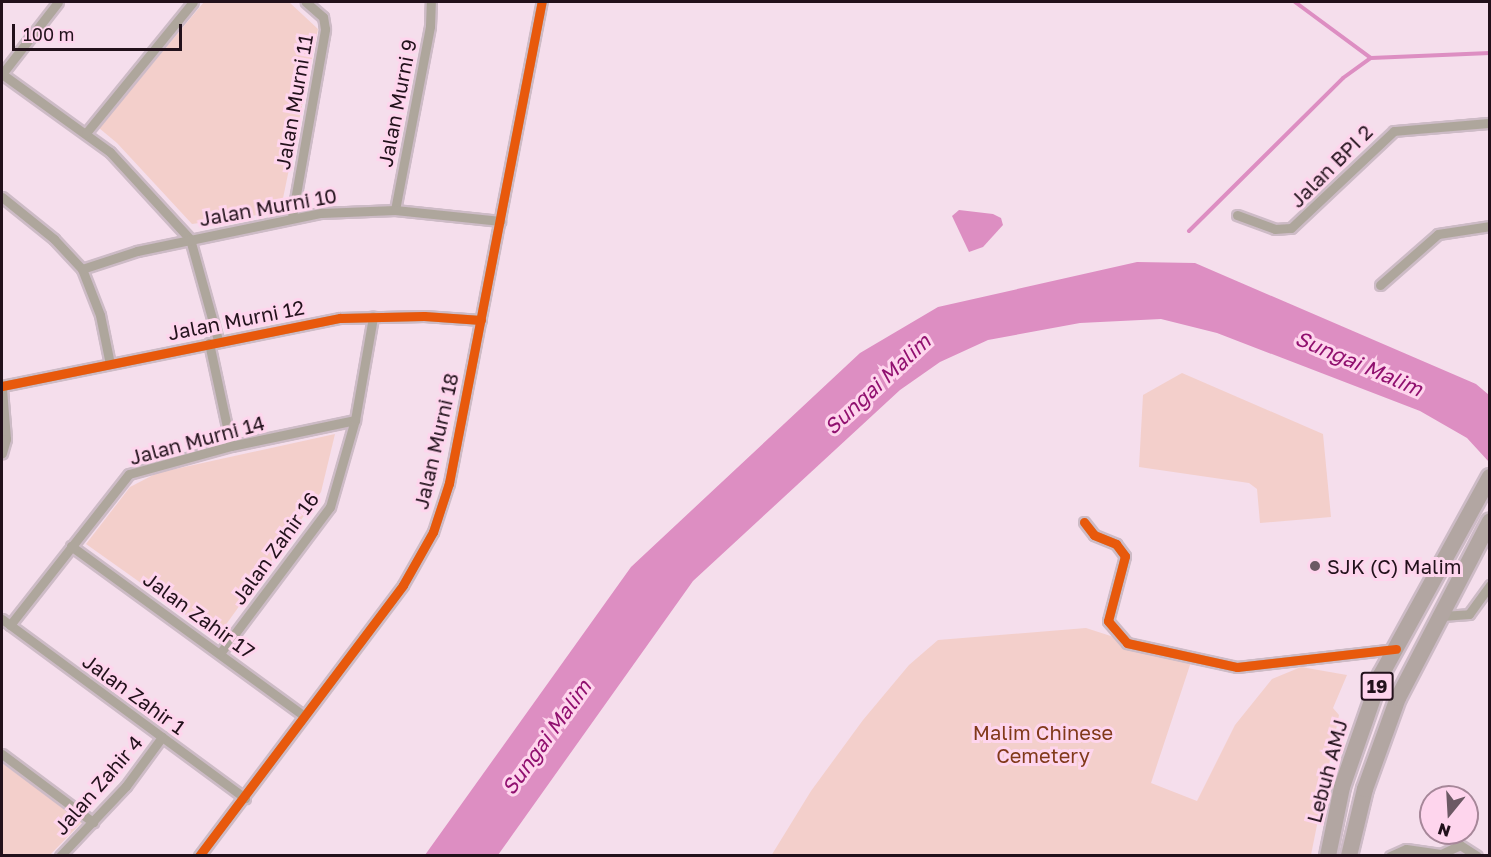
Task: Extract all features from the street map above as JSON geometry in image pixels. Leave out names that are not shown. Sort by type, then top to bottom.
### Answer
[{"type":"highway","name":"Lebuh AMJ","points":[[1328,855],[1333,821],[1358,734],[1381,675],[1490,477]]},
{"type":"highway","name":"Lebuh AMJ","points":[[1349,855],[1358,814],[1388,723],[1415,663],[1442,616],[1490,521]]},
{"type":"street","points":[[57,2],[2,74],[110,152],[190,239],[213,342],[231,446]]},
{"type":"street","points":[[86,133],[193,2]]},
{"type":"street","name":"Jalan Murni 11","points":[[292,217],[325,29],[323,17],[306,2]]},
{"type":"street","name":"Jalan Murni 9","points":[[395,210],[430,26],[431,2]]},
{"type":"street","name":"Jalan Murni 18","points":[[200,855],[245,798],[424,553],[449,483],[543,2]]},
{"type":"street","name":"Jalan BPI 2","points":[[1237,215],[1275,230],[1291,228],[1394,131],[1490,123]]},
{"type":"street","points":[[2,196],[54,239],[82,269],[100,315],[110,364]]},
{"type":"street","name":"Jalan Murni 10","points":[[82,269],[190,239],[292,217],[341,210],[395,210],[500,221]]},
{"type":"street","points":[[1380,285],[1438,234],[1490,226]]},
{"type":"street","name":"Jalan Zahir 16","points":[[220,652],[330,507],[355,420],[374,317]]},
{"type":"street","name":"Jalan Murni 12","points":[[2,387],[213,342],[340,318],[481,320]]},
{"type":"street","points":[[2,387],[6,440],[2,453]]},
{"type":"street","name":"Jalan Murni 14","points":[[10,625],[129,474],[231,446],[355,420]]},
{"type":"street","points":[[1084,522],[1094,535],[1116,544],[1125,556],[1108,621],[1127,643],[1237,667],[1396,649]]},
{"type":"street","name":"Jalan Zahir 17","points":[[71,546],[220,652],[304,716]]},
{"type":"street","points":[[1442,616],[1469,614],[1490,585]]},
{"type":"street","name":"Jalan Zahir 1","points":[[2,619],[245,798]]},
{"type":"street","name":"Jalan Zahir 4","points":[[60,855],[93,822],[162,737]]},
{"type":"street","points":[[2,754],[93,822]]},
{"type":"street","points":[[1390,855],[1406,849],[1443,855],[1460,845],[1477,855]]},
{"type":"green space","points":[[204,2],[289,2],[318,29],[282,203],[273,213],[192,224],[117,143],[99,128]]},
{"type":"green space","points":[[1182,373],[1323,434],[1331,517],[1260,523],[1257,489],[1249,483],[1139,467],[1143,395]]},
{"type":"green space","points":[[335,434],[321,492],[217,637],[86,544],[130,487],[157,473]]},
{"type":"green space","name":"Malim Chinese Cemetery","points":[[1086,628],[1191,662],[1151,783],[1197,801],[1235,725],[1272,679],[1301,667],[1347,675],[1333,708],[1339,715],[1311,855],[771,856],[811,791],[863,720],[909,665],[938,640]]},
{"type":"green space","points":[[2,763],[83,821],[50,855],[2,855]]},
{"type":"water","points":[[959,210],[993,214],[1001,218],[1003,225],[983,247],[969,252],[952,216]]},
{"type":"water","name":"Sungai Malim","points":[[1137,262],[1195,263],[1476,384],[1489,395],[1489,462],[1467,438],[1420,411],[1217,333],[1161,319],[1080,323],[988,340],[940,362],[900,390],[693,581],[498,855],[425,855],[631,567],[860,353],[938,307]]},
{"type":"waterway","points":[[1295,2],[1371,58]]},
{"type":"waterway","points":[[1189,231],[1343,78],[1371,58],[1490,53]]},
{"type":"cycle path","points":[[199,856],[403,585],[433,532],[449,483],[542,2]]},
{"type":"cycle path","points":[[2,386],[340,318],[424,316],[481,320]]},
{"type":"cycle path","points":[[1084,522],[1094,535],[1116,544],[1125,556],[1108,621],[1127,643],[1237,667],[1396,649]]},
{"type":"place","name":"SJK (C) Malim","points":[[1315,566]]}]
